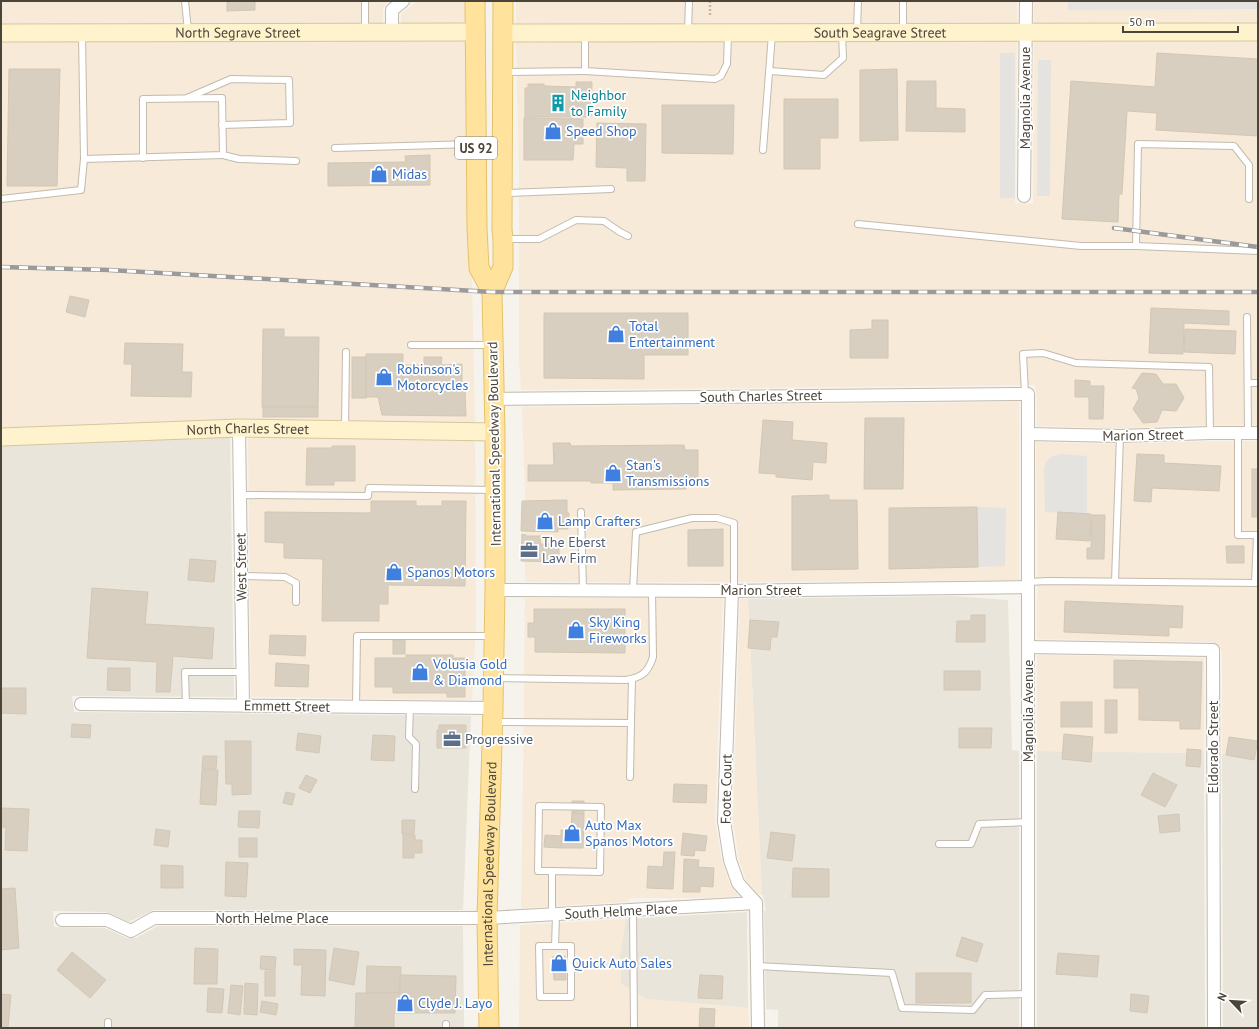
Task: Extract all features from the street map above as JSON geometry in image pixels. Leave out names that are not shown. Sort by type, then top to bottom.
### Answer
[{"type":"main road","name":"International Speedway Boulevard","points":[[475,1],[479,268],[492,292]]},
{"type":"main road","points":[[490,1],[495,19],[502,33]]},
{"type":"main road","name":"International Speedway Boulevard","points":[[489,1028],[487,918],[495,590],[495,432],[492,292],[503,267],[503,1]]},
{"type":"main road","points":[[476,32],[484,38],[487,45],[491,179],[502,234]]},
{"type":"street","points":[[392,32],[392,10],[403,1]]},
{"type":"street","name":"Magnolia Avenue","points":[[1024,196],[1026,1]]},
{"type":"street","name":"North Segrave Street","points":[[1,33],[476,32]]},
{"type":"street","name":"South Seagrave Street","points":[[502,33],[1258,32]]},
{"type":"street","name":"Magnolia Avenue","points":[[1026,394],[1028,434],[1028,1028]]},
{"type":"street","name":"South Charles Street","points":[[494,399],[1026,394]]},
{"type":"street","name":"North Charles Street","points":[[1,437],[239,428],[495,432]]},
{"type":"street","name":"West Street","points":[[239,428],[243,705]]},
{"type":"street","name":"Marion Street","points":[[1028,434],[1120,436],[1248,433]]},
{"type":"street","name":"Marion Street","points":[[495,590],[733,590],[1028,585]]},
{"type":"street","name":"Foote Court","points":[[733,590],[724,821],[730,860],[738,883],[756,904]]},
{"type":"street","name":"Eldorado Street","points":[[1028,647],[1213,650],[1214,1028]]},
{"type":"street","name":"Emmett Street","points":[[81,704],[410,707],[493,715]]},
{"type":"street","points":[[756,904],[758,1028]]},
{"type":"street","name":"South Helme Place","points":[[487,918],[756,904]]},
{"type":"street","name":"North Helme Place","points":[[62,920],[107,920],[130,931],[154,918],[487,918]]},
{"type":"lane","points":[[185,1],[188,33]]},
{"type":"lane","points":[[365,1],[365,32]]},
{"type":"lane","points":[[688,33],[689,1]]},
{"type":"lane","points":[[770,71],[824,75],[843,58],[858,1]]},
{"type":"lane","points":[[903,1],[903,33]]},
{"type":"lane","points":[[1,199],[81,190],[84,159],[82,33]]},
{"type":"lane","points":[[585,33],[585,70]]},
{"type":"lane","points":[[502,72],[585,70],[715,79],[721,76],[727,64],[729,33]]},
{"type":"lane","points":[[763,150],[772,33]]},
{"type":"lane","points":[[184,100],[231,79],[289,80],[290,123],[222,125]]},
{"type":"lane","points":[[143,158],[143,100],[222,98],[223,156]]},
{"type":"lane","points":[[335,148],[476,144]]},
{"type":"lane","points":[[1136,246],[1138,144],[1234,146],[1249,165],[1249,199]]},
{"type":"lane","points":[[84,159],[223,156],[239,159],[296,162]]},
{"type":"lane","points":[[502,194],[612,190]]},
{"type":"lane","points":[[502,234],[539,239],[576,220],[604,221],[628,236]]},
{"type":"lane","points":[[858,224],[1081,246],[1136,246],[1258,251]]},
{"type":"lane","points":[[1028,585],[1048,581],[1256,583],[1257,535],[1238,534],[1248,433],[1247,317]]},
{"type":"lane","points":[[412,345],[493,345]]},
{"type":"lane","points":[[346,352],[346,429]]},
{"type":"lane","points":[[1026,394],[1023,354],[1043,353],[1076,363],[1209,367],[1210,433]]},
{"type":"lane","points":[[1248,383],[1258,383]]},
{"type":"lane","points":[[1115,581],[1120,436]]},
{"type":"lane","points":[[240,495],[368,496],[369,488],[495,490]]},
{"type":"lane","points":[[581,512],[583,590]]},
{"type":"lane","points":[[633,590],[636,532],[692,518],[717,518],[734,523],[733,590]]},
{"type":"lane","points":[[241,576],[285,577],[296,583],[296,602]]},
{"type":"lane","points":[[493,678],[632,679],[644,673],[650,667],[653,657],[652,590]]},
{"type":"lane","points":[[356,707],[357,636],[494,636]]},
{"type":"lane","points":[[186,705],[185,672],[242,672]]},
{"type":"lane","points":[[630,777],[632,679]]},
{"type":"lane","points":[[410,707],[409,737],[416,744],[415,789]]},
{"type":"lane","points":[[493,715],[631,723]]},
{"type":"lane","points":[[539,806],[601,807],[600,872],[552,871],[538,871],[539,806]]},
{"type":"lane","points":[[939,844],[971,844],[979,824],[1028,822]]},
{"type":"lane","points":[[552,871],[555,946]]},
{"type":"lane","points":[[633,910],[634,1028]]},
{"type":"lane","points":[[539,946],[555,946],[571,946],[571,997],[540,997],[539,946]]},
{"type":"lane","points":[[756,966],[892,973],[902,1008],[973,1010],[985,995],[1028,994]]},
{"type":"path","points":[[710,1],[710,18]]},
{"type":"shaded area","points":[[1,1],[389,1],[383,9],[383,24],[1,25]]},
{"type":"shaded area","points":[[417,1],[467,1],[467,24],[401,24],[401,14]]},
{"type":"shaded area","points":[[516,1],[1017,1],[1017,25],[516,25]]},
{"type":"shaded area","points":[[1034,1],[1258,1],[1258,24],[1034,25]]},
{"type":"shaded area","points":[[1068,1],[1258,1],[1258,9],[1068,10]]},
{"type":"shaded area","points":[[467,40],[475,424],[230,419],[1,428],[1,41]]},
{"type":"shaded area","points":[[1258,40],[1258,425],[1119,428],[1037,426],[1037,401],[1035,385],[521,390],[519,360],[519,175],[516,41],[1017,41],[1015,203],[1033,204],[1034,41]]},
{"type":"shaded area","points":[[1000,53],[1015,53],[1015,198],[1000,198]]},
{"type":"shaded area","points":[[1038,60],[1051,60],[1050,196],[1037,196]]},
{"type":"shaded area","points":[[1019,402],[1019,580],[525,582],[525,492],[522,407]]},
{"type":"shaded area","points":[[230,436],[234,697],[72,696],[74,712],[471,716],[463,910],[153,910],[129,922],[106,912],[53,911],[54,927],[105,928],[127,938],[136,938],[158,926],[463,926],[464,1028],[1,1028],[1,445]]},
{"type":"shaded area","points":[[248,436],[475,440],[476,622],[472,700],[251,697]]},
{"type":"shaded area","points":[[1258,441],[1258,754],[1222,754],[1222,651],[1212,642],[1037,639],[1038,595],[1036,442],[1120,444]]},
{"type":"shaded area","points":[[1061,454],[1087,456],[1087,514],[1045,512],[1044,467],[1047,461],[1053,456]]},
{"type":"shaded area","points":[[977,507],[1006,508],[1005,566],[978,567]]},
{"type":"shaded area","points":[[953,596],[1008,600],[1012,750],[1019,751],[1019,1028],[778,1028],[778,1010],[766,1009],[764,911],[766,911],[762,895],[748,599]]},
{"type":"shaded area","points":[[525,598],[723,598],[715,820],[722,861],[730,885],[739,896],[705,898],[629,898],[628,902],[521,908]]},
{"type":"shaded area","points":[[740,598],[748,599],[762,895],[759,895],[746,880],[739,859],[733,821]]},
{"type":"shaded area","points":[[1037,655],[1204,658],[1204,753],[1037,751]]},
{"type":"shaded area","points":[[1037,751],[1204,753],[1205,1028],[1037,1028]]},
{"type":"shaded area","points":[[1222,754],[1258,754],[1258,1028],[1223,1028]]},
{"type":"shaded area","points":[[747,912],[748,1008],[646,999],[621,984],[620,955],[626,919]]},
{"type":"shaded area","points":[[626,919],[620,955],[621,984],[646,999],[748,1008],[749,1028],[519,1028],[520,925]]},
{"type":"building","points":[[227,1],[255,1],[255,10],[227,11]]},
{"type":"building","points":[[1157,53],[1258,59],[1258,136],[1156,130],[1157,113],[1127,111],[1122,194],[1119,194],[1118,222],[1062,219],[1071,81],[1155,87]]},
{"type":"building","points":[[9,69],[60,69],[57,186],[7,186]]},
{"type":"building","points":[[897,69],[898,140],[860,141],[860,70]]},
{"type":"building","points":[[907,81],[936,81],[936,108],[965,109],[965,132],[906,131]]},
{"type":"building","name":"Neighbor to Family","points":[[576,82],[592,82],[591,117],[525,117],[525,88],[528,88],[528,84],[576,87]]},
{"type":"building","points":[[784,99],[838,99],[838,138],[820,138],[820,169],[784,169]]},
{"type":"building","points":[[662,105],[734,105],[733,154],[662,153]]},
{"type":"building","name":"Speed Shop","points":[[524,118],[583,119],[583,144],[574,144],[573,160],[524,160]]},
{"type":"building","points":[[597,123],[646,124],[645,181],[627,181],[627,168],[596,167]]},
{"type":"building","name":"Midas","points":[[430,155],[430,185],[328,186],[328,163],[406,162],[405,156]]},
{"type":"building","points":[[70,296],[89,300],[85,317],[66,312]]},
{"type":"building","points":[[1151,308],[1229,311],[1229,325],[1184,323],[1183,354],[1149,353]]},
{"type":"building","name":"Total Entertainment","points":[[544,313],[688,313],[688,355],[644,355],[644,379],[544,378]]},
{"type":"building","points":[[872,320],[888,320],[888,358],[850,358],[850,330],[872,329]]},
{"type":"building","points":[[263,329],[284,329],[284,337],[319,337],[318,407],[262,407]]},
{"type":"building","points":[[1185,329],[1236,331],[1235,354],[1184,352]]},
{"type":"building","points":[[125,343],[183,344],[182,372],[192,372],[191,397],[131,396],[132,364],[124,364]]},
{"type":"building","name":"Robinson's Motorcycles","points":[[366,354],[403,354],[402,390],[465,390],[466,416],[382,415],[378,397],[366,397]]},
{"type":"building","points":[[352,357],[366,357],[366,398],[352,398]]},
{"type":"building","points":[[424,357],[442,357],[441,365],[462,364],[462,384],[431,384],[431,390],[402,390],[402,365],[424,365]]},
{"type":"building","points":[[1142,373],[1156,374],[1163,384],[1176,384],[1184,398],[1176,411],[1162,410],[1157,422],[1143,423],[1133,409],[1139,398],[1136,389],[1132,388]]},
{"type":"building","points":[[1075,380],[1090,381],[1090,386],[1104,386],[1103,419],[1089,419],[1089,397],[1075,397]]},
{"type":"building","points":[[263,407],[318,407],[318,417],[263,417]]},
{"type":"building","points":[[865,418],[904,418],[903,489],[864,489]]},
{"type":"building","points":[[763,420],[793,422],[792,440],[827,443],[826,463],[813,462],[812,480],[776,477],[776,474],[759,473]]},
{"type":"building","name":"Stan's Transmissions","points":[[553,443],[570,443],[571,446],[684,445],[685,450],[698,450],[698,480],[686,481],[686,489],[613,490],[613,483],[591,483],[591,481],[528,481],[528,465],[554,465]]},
{"type":"building","points":[[332,446],[355,446],[355,481],[334,481],[334,485],[306,485],[307,448],[332,448]]},
{"type":"building","points":[[1137,454],[1164,455],[1164,463],[1221,466],[1219,491],[1152,488],[1151,502],[1134,501]]},
{"type":"building","points":[[1252,469],[1258,469],[1258,517],[1252,517]]},
{"type":"building","points":[[829,495],[829,500],[857,500],[858,569],[792,570],[792,496]]},
{"type":"building","name":"Lamp Crafters","points":[[567,500],[567,513],[569,513],[568,529],[558,529],[558,532],[521,531],[522,501]]},
{"type":"building","name":"Spanos Motors","points":[[371,501],[416,501],[416,506],[442,506],[442,501],[466,501],[465,586],[388,585],[388,604],[379,604],[379,621],[322,621],[323,559],[284,558],[284,543],[265,542],[265,512],[371,513]]},
{"type":"building","points":[[977,507],[978,567],[889,569],[889,508]]},
{"type":"building","points":[[1058,512],[1091,514],[1090,541],[1056,539]]},
{"type":"building","points":[[1092,515],[1105,515],[1104,559],[1087,559],[1087,548],[1091,548]]},
{"type":"building","points":[[723,529],[723,566],[688,566],[688,530]]},
{"type":"building","points":[[522,534],[526,536],[541,536],[540,544],[559,544],[559,562],[521,561]]},
{"type":"building","points":[[1226,546],[1244,546],[1244,563],[1227,563]]},
{"type":"building","points":[[190,559],[216,561],[214,582],[188,580]]},
{"type":"building","points":[[92,588],[148,592],[145,624],[214,628],[212,659],[173,656],[170,692],[156,692],[157,662],[87,658]]},
{"type":"building","points":[[1065,601],[1183,606],[1182,628],[1169,627],[1169,636],[1064,632]]},
{"type":"building","name":"Sky King Fireworks","points":[[534,609],[625,609],[625,653],[535,652],[535,637],[528,637],[528,623],[534,623]]},
{"type":"building","points":[[971,615],[985,615],[985,642],[956,642],[957,621],[971,621]]},
{"type":"building","points":[[750,620],[779,622],[777,637],[771,637],[770,650],[748,648]]},
{"type":"building","points":[[270,635],[306,636],[305,656],[269,654]]},
{"type":"building","points":[[393,640],[405,640],[405,654],[393,654]]},
{"type":"building","name":"Volusia Gold & Diamond","points":[[406,655],[453,655],[453,658],[465,658],[465,697],[447,697],[447,693],[393,693],[393,687],[375,687],[375,658],[406,658]]},
{"type":"building","points":[[1114,660],[1202,662],[1200,729],[1180,729],[1180,721],[1139,720],[1139,688],[1114,688]]},
{"type":"building","points":[[276,663],[309,665],[308,687],[275,686]]},
{"type":"building","points":[[108,668],[130,668],[130,691],[107,690]]},
{"type":"building","points":[[944,671],[980,671],[980,690],[944,690]]},
{"type":"building","points":[[1,688],[26,688],[26,714],[1,713]]},
{"type":"building","points":[[1105,700],[1117,700],[1117,733],[1105,733]]},
{"type":"building","points":[[1061,702],[1092,702],[1092,727],[1061,727]]},
{"type":"building","points":[[72,724],[91,725],[90,738],[71,737]]},
{"type":"building","name":"Progressive","points":[[439,725],[466,725],[466,748],[437,748],[437,730],[439,730]]},
{"type":"building","points":[[959,728],[992,728],[991,748],[959,748]]},
{"type":"building","points":[[298,733],[321,736],[319,753],[296,750]]},
{"type":"building","points":[[1064,734],[1093,737],[1091,762],[1062,759]]},
{"type":"building","points":[[373,735],[395,736],[394,761],[371,760]]},
{"type":"building","points":[[1229,737],[1258,741],[1254,760],[1226,755]]},
{"type":"building","points":[[225,741],[251,741],[251,794],[232,795],[232,784],[226,784]]},
{"type":"building","points":[[1187,749],[1201,750],[1200,767],[1186,766]]},
{"type":"building","points":[[203,756],[217,756],[216,769],[202,769]]},
{"type":"building","points":[[202,770],[218,770],[216,805],[200,804]]},
{"type":"building","points":[[1153,773],[1177,785],[1165,807],[1141,795]]},
{"type":"building","points":[[306,775],[317,780],[310,793],[299,788]]},
{"type":"building","points":[[674,784],[707,785],[706,803],[673,802]]},
{"type":"building","points":[[286,792],[295,794],[292,805],[283,803]]},
{"type":"building","points":[[572,801],[584,801],[584,814],[572,813]]},
{"type":"building","points":[[1,808],[29,809],[27,851],[5,850],[6,827],[1,827]]},
{"type":"building","points":[[239,811],[260,811],[259,828],[238,827]]},
{"type":"building","name":"Auto Max Spanos Motors","points":[[572,813],[584,814],[583,848],[561,848],[561,830],[571,831]]},
{"type":"building","points":[[1179,814],[1180,831],[1160,833],[1158,816]]},
{"type":"building","points":[[402,820],[415,820],[414,834],[402,834]]},
{"type":"building","points":[[156,829],[170,831],[168,847],[154,845]]},
{"type":"building","points":[[771,832],[795,835],[792,861],[767,858]]},
{"type":"building","points":[[683,833],[707,836],[705,851],[695,850],[694,856],[681,855]]},
{"type":"building","points":[[403,835],[415,835],[415,840],[422,840],[422,853],[414,853],[414,858],[403,858]]},
{"type":"building","points":[[545,835],[561,836],[561,848],[544,847]]},
{"type":"building","points":[[239,838],[257,838],[257,857],[239,857]]},
{"type":"building","points":[[664,852],[675,852],[673,889],[647,888],[648,866],[663,867]]},
{"type":"building","points":[[684,859],[699,860],[698,867],[714,868],[713,887],[700,886],[700,892],[683,892]]},
{"type":"building","points":[[226,862],[248,863],[246,897],[225,896]]},
{"type":"building","points":[[161,865],[183,866],[183,888],[161,888]]},
{"type":"building","points":[[793,868],[829,869],[829,897],[792,897]]},
{"type":"building","points":[[15,888],[19,948],[1,950],[1,889]]},
{"type":"building","points":[[962,937],[983,944],[977,962],[956,956]]},
{"type":"building","points":[[195,948],[218,949],[217,984],[194,984]]},
{"type":"building","points":[[334,948],[359,952],[354,985],[329,980]]},
{"type":"building","points":[[294,949],[326,950],[325,996],[301,995],[302,965],[294,965]]},
{"type":"building","points":[[72,952],[106,980],[90,998],[57,970]]},
{"type":"building","points":[[1058,953],[1099,956],[1097,977],[1056,974]]},
{"type":"building","points":[[261,956],[276,957],[275,970],[260,969]]},
{"type":"building","name":"Quick Auto Sales","points":[[565,956],[566,980],[554,980],[552,957]]},
{"type":"building","points":[[367,966],[401,967],[400,993],[366,993]]},
{"type":"building","points":[[265,971],[275,971],[275,996],[265,996]]},
{"type":"building","points":[[916,973],[971,973],[971,1003],[916,1003]]},
{"type":"building","name":"Clyde J. Layo","points":[[400,975],[456,976],[455,1013],[394,1013],[394,1028],[355,1028],[356,993],[400,993]]},
{"type":"building","points":[[700,975],[723,976],[722,999],[698,998]]},
{"type":"building","points":[[245,983],[258,984],[257,1015],[244,1014]]},
{"type":"building","points":[[231,985],[243,986],[240,1015],[228,1013]]},
{"type":"building","points":[[208,988],[224,989],[222,1013],[207,1012]]},
{"type":"building","points":[[1,994],[11,995],[8,1028],[1,1028]]},
{"type":"building","points":[[1131,994],[1149,996],[1147,1013],[1130,1011]]},
{"type":"building","points":[[262,1001],[278,1004],[276,1015],[260,1012]]},
{"type":"building","points":[[700,1008],[715,1009],[714,1028],[699,1028]]},
{"type":"railway","points":[[1114,228],[1258,247]]},
{"type":"railway","points":[[1,267],[109,270],[492,292],[1258,292]]},
{"type":"place","name":"Neighbor to Family","points":[[558,103]]},
{"type":"place","name":"Speed Shop","points":[[553,131]]},
{"type":"place","name":"Midas","points":[[379,174]]},
{"type":"place","name":"Total Entertainment","points":[[616,334]]},
{"type":"place","name":"Robinson's Motorcycles","points":[[384,377]]},
{"type":"place","name":"Stan's Transmissions","points":[[613,473]]},
{"type":"place","name":"Lamp Crafters","points":[[545,521]]},
{"type":"place","name":"The Eberst Law Firm","points":[[529,550]]},
{"type":"place","name":"Spanos Motors","points":[[394,572]]},
{"type":"place","name":"Sky King Fireworks","points":[[576,630]]},
{"type":"place","name":"Volusia Gold & Diamond","points":[[420,672]]},
{"type":"place","name":"Progressive","points":[[452,739]]},
{"type":"place","name":"Auto Max Spanos Motors","points":[[572,833]]},
{"type":"place","name":"Quick Auto Sales","points":[[559,963]]},
{"type":"place","name":"Clyde J. Layo","points":[[405,1003]]}]
